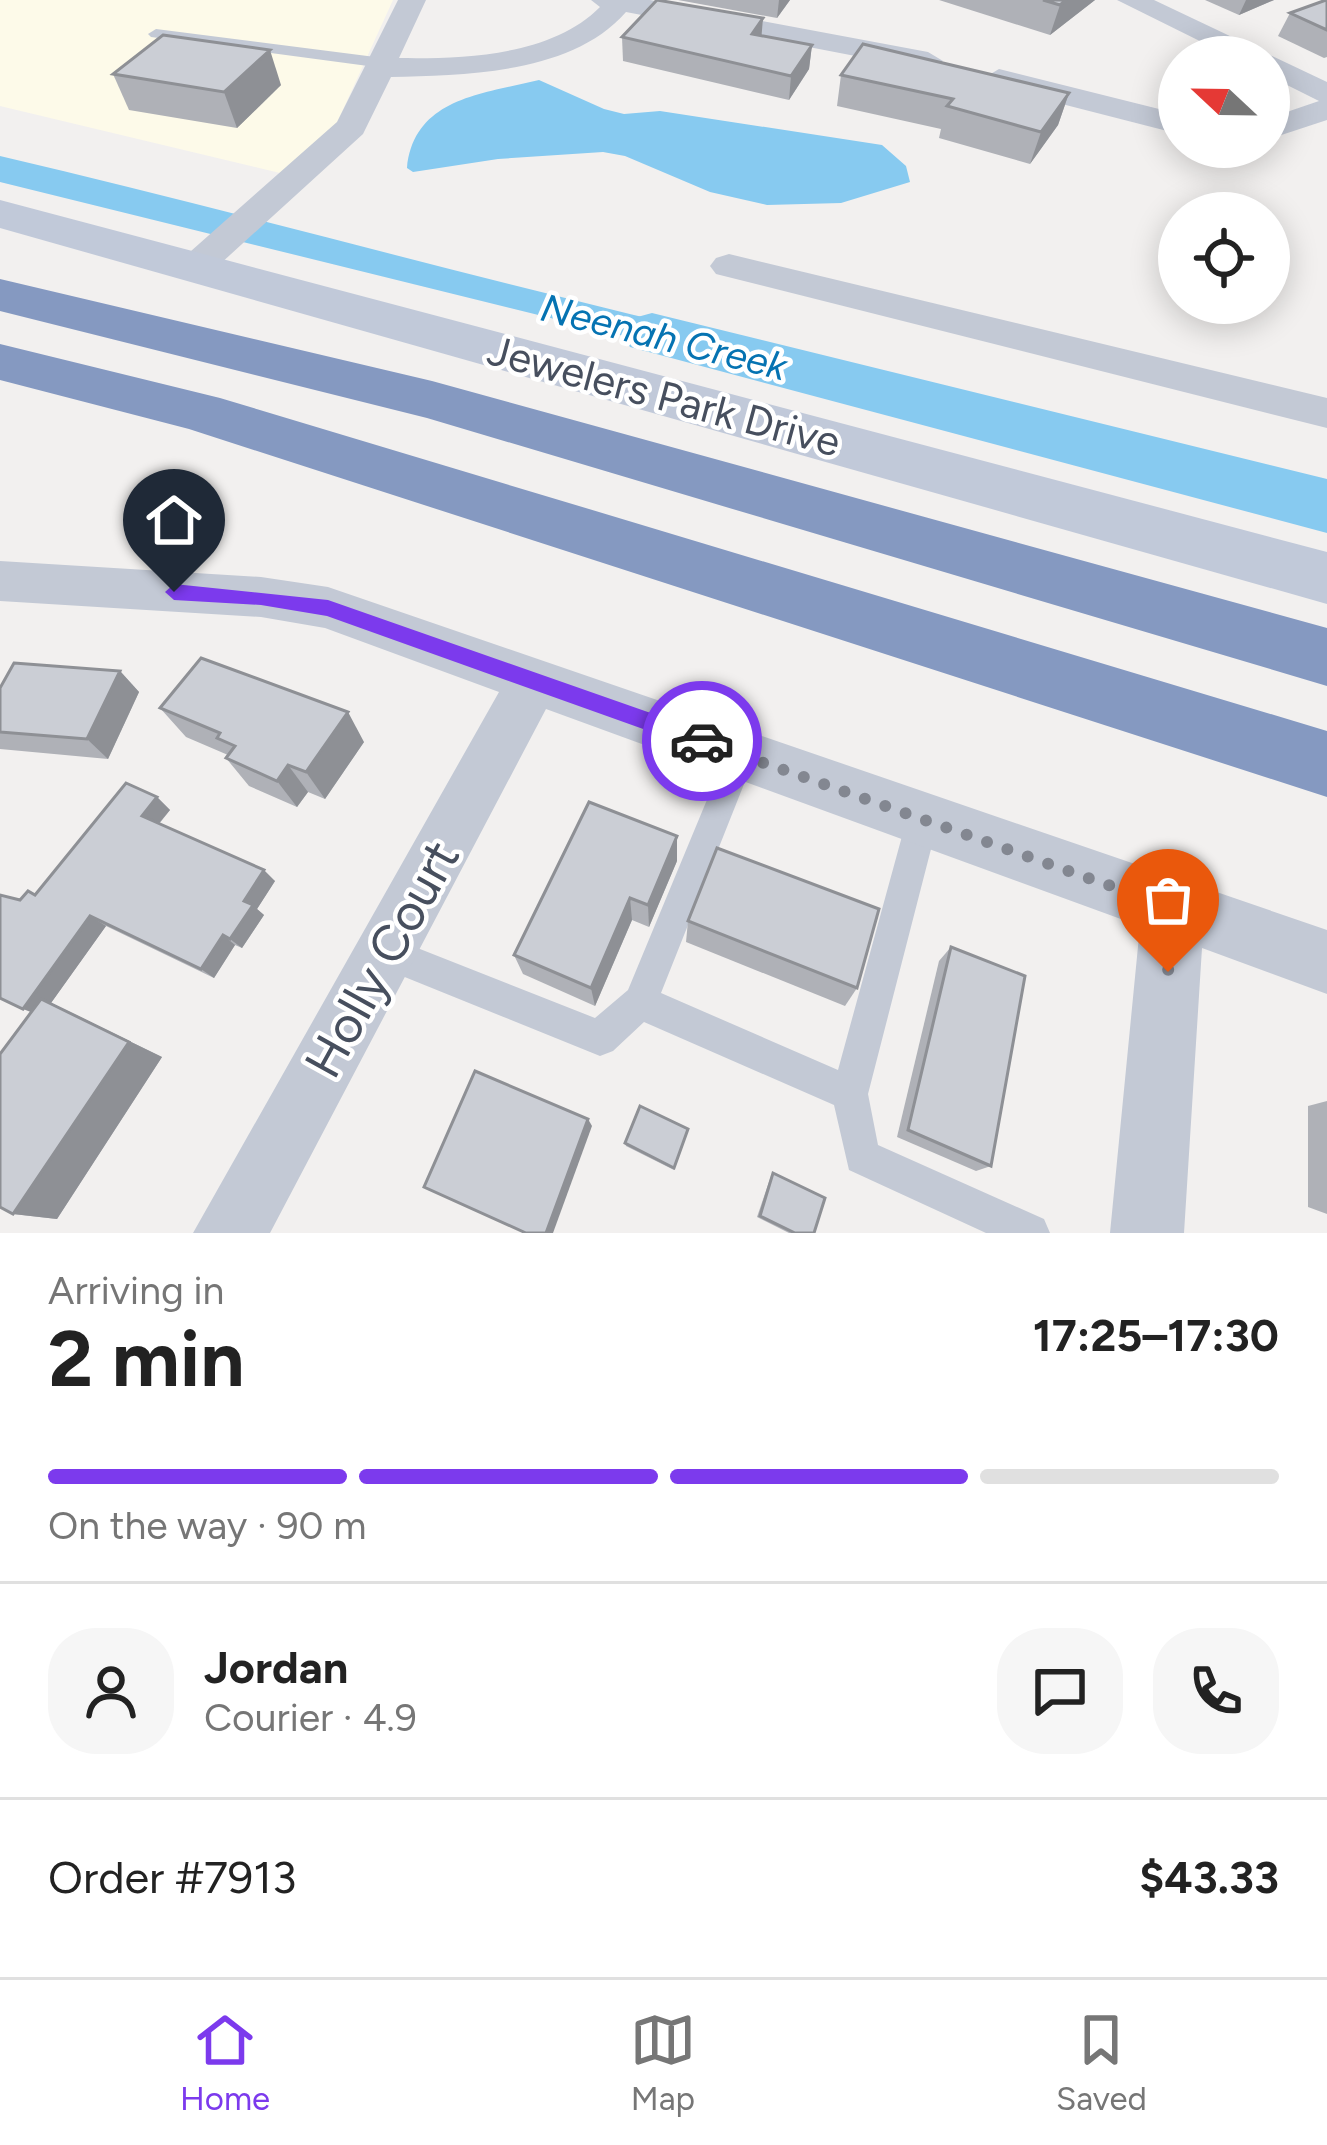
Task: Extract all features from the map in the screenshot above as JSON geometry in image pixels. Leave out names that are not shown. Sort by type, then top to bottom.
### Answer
[{"type":"highway","points":[[0,295],[454,406],[1327,657]]},
{"type":"highway","points":[[0,362],[216,417],[1327,764]]},
{"type":"street","points":[[206,257],[351,128],[393,65],[412,0]]},
{"type":"street","points":[[1131,0],[1210,36]]},
{"type":"street","points":[[393,65],[442,68],[543,48],[608,20],[611,2],[899,54],[1158,119]]},
{"type":"street","points":[[1290,75],[1327,94]]},
{"type":"street","points":[[1290,122],[1327,109]]},
{"type":"street","name":"Jewelers Park Drive","points":[[0,214],[206,257],[1327,578]]},
{"type":"street","points":[[730,266],[1327,413]]},
{"type":"street","points":[[0,581],[295,601],[328,608],[1327,962]]},
{"type":"street","name":"Holly Court","points":[[230,1233],[532,682]]},
{"type":"street","points":[[1147,1233],[1173,908]]},
{"type":"lane","points":[[157,34],[393,65]]},
{"type":"lane","points":[[387,953],[600,1038],[640,1002],[741,754]]},
{"type":"lane","points":[[923,818],[850,1094],[862,1157],[1030,1233]]},
{"type":"lane","points":[[640,1002],[850,1094]]},
{"type":"shaded area","points":[[0,0],[393,0],[335,127],[280,173],[0,106]]},
{"type":"water","points":[[539,80],[624,114],[660,111],[882,145],[906,166],[910,182],[841,203],[767,205],[710,192],[625,156],[603,152],[498,159],[413,172],[407,168],[412,145],[437,113],[474,96]]},
{"type":"water","points":[[0,156],[754,343],[757,358],[721,360],[0,182]]},
{"type":"building","points":[[657,0],[763,18],[752,34],[812,45],[791,76],[622,37]]},
{"type":"building","points":[[1326,0],[1327,30],[1290,13]]},
{"type":"building","points":[[163,35],[270,50],[224,92],[113,74]]},
{"type":"building","points":[[863,44],[1069,93],[1041,132],[947,106],[953,99],[841,75]]},
{"type":"building","points":[[201,658],[348,712],[306,772],[288,765],[277,781],[226,758],[235,746],[217,738],[220,733],[160,708]]},
{"type":"building","points":[[14,663],[120,671],[87,739],[0,732],[0,688]]},
{"type":"building","points":[[126,783],[157,797],[142,816],[264,870],[244,901],[253,905],[230,939],[223,935],[201,969],[90,916],[23,1009],[0,998],[0,895],[20,900],[28,891],[35,895]]},
{"type":"building","points":[[589,802],[677,836],[648,905],[630,898],[591,988],[514,955]]},
{"type":"building","points":[[717,848],[879,909],[857,988],[688,921]]},
{"type":"building","points":[[951,947],[1025,976],[991,1166],[908,1130]]},
{"type":"building","points":[[41,999],[129,1042],[13,1214],[0,1207],[0,1054]]},
{"type":"building","points":[[475,1071],[588,1119],[546,1233],[526,1233],[424,1187]]},
{"type":"building","points":[[640,1106],[688,1129],[674,1168],[625,1143]]},
{"type":"building","points":[[773,1173],[825,1198],[814,1233],[795,1233],[760,1216]]},
{"type":"waterway","name":"Neenah Creek","points":[[652,333],[1327,506]]},
{"type":"way so far","points":[[702,741],[1173,908],[1168,972]]},
{"type":"route","points":[[174,592],[261,597],[328,608],[702,741]]}]
